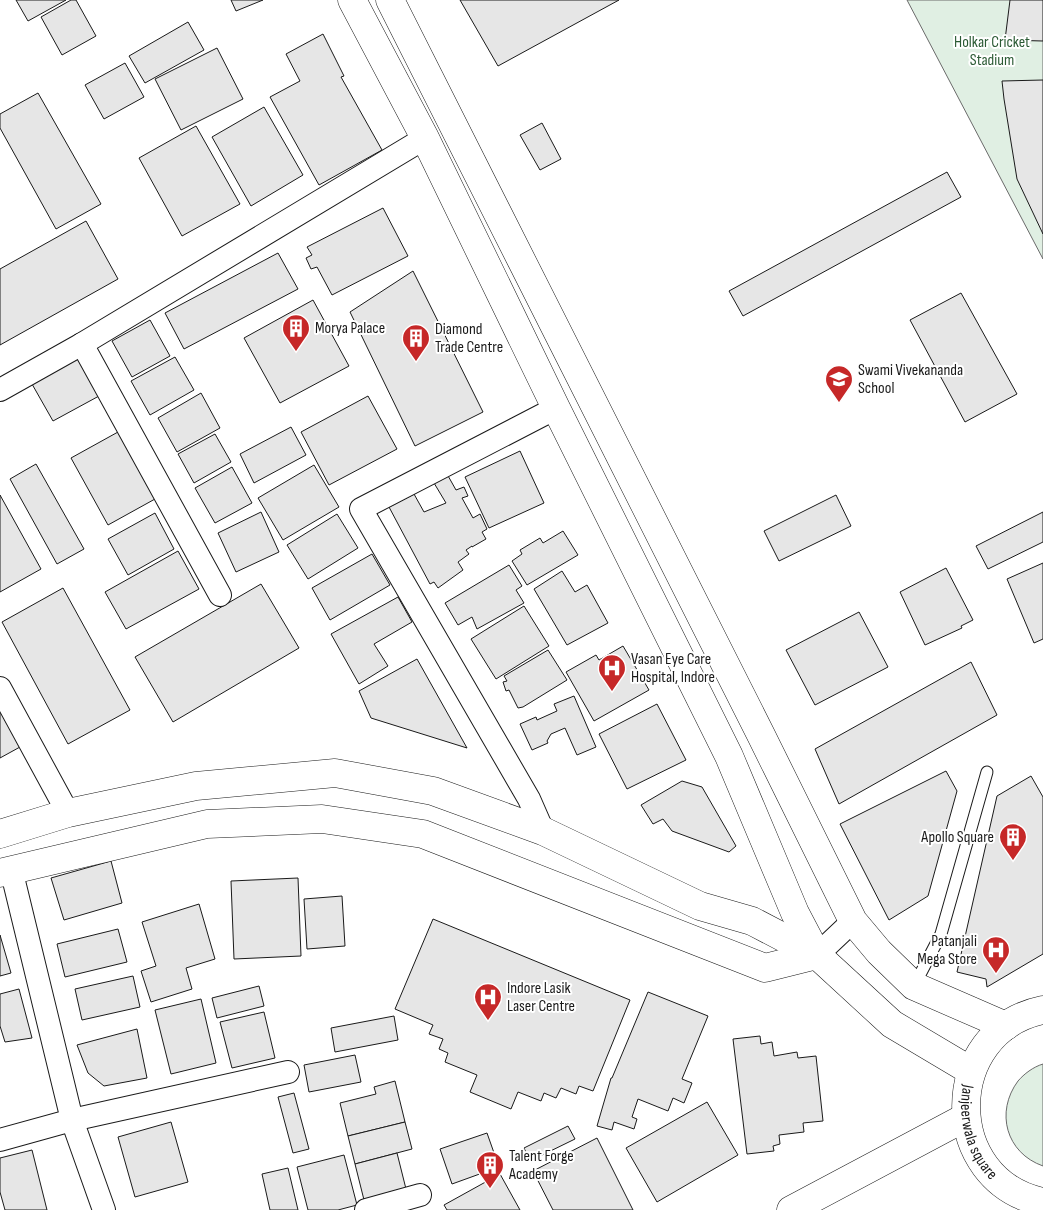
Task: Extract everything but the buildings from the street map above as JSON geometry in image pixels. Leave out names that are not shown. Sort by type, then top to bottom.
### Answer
[{"type":"main road","points":[[352,0],[425,138],[556,408],[730,756],[795,913],[817,955]]},
{"type":"main road","points":[[390,0],[762,735],[854,921],[878,952],[914,986],[1006,1026]]},
{"type":"main road","points":[[0,834],[68,813],[196,786],[335,773],[433,791],[543,831],[700,906],[752,921],[817,955],[892,1024],[971,1072]]},
{"type":"main road","points":[[6,871],[207,824],[322,819],[423,834],[765,968],[817,955]]},
{"type":"main road","name":"Janjeerwala square","points":[[1035,1204],[1007,1187],[986,1168],[972,1144],[966,1117],[966,1094],[971,1072],[985,1046],[1006,1026],[1032,1013],[1043,1010]]},
{"type":"main road","points":[[791,1210],[966,1117]]},
{"type":"street","points":[[0,390],[82,344],[425,138]]},
{"type":"street","points":[[82,344],[220,595]]},
{"type":"street","points":[[543,831],[529,799],[361,508],[556,408]]},
{"type":"street","points":[[0,688],[68,813]]},
{"type":"street","points":[[6,871],[72,1120],[104,1210]]},
{"type":"street","points":[[817,955],[854,921]]},
{"type":"street","points":[[0,1140],[72,1120],[288,1072]]},
{"type":"street","points":[[366,1210],[420,1195]]},
{"type":"lane","points":[[914,986],[941,934],[987,772]]},
{"type":"green space","name":"Holkar Cricket Stadium","points":[[907,0],[1043,0],[1043,259]]},
{"type":"green space","points":[[1043,1064],[1043,1166],[1030,1160],[1020,1152],[1008,1130],[1006,1118],[1011,1093],[1018,1081],[1029,1071]]},
{"type":"place","name":"Morya Palace","points":[[296,352]]},
{"type":"place","name":"Diamond Trade Centre","points":[[416,362]]},
{"type":"place","name":"Swami Vivekananda School","points":[[839,403]]},
{"type":"place","name":"Vasan Eye Care Hospital, Indore","points":[[612,692]]},
{"type":"place","name":"Apollo Square","points":[[1013,861]]},
{"type":"place","name":"Patanjali Mega Store","points":[[996,974]]},
{"type":"place","name":"Indore Lasik Laser Centre","points":[[488,1021]]},
{"type":"place","name":"Talent Forge Academy","points":[[490,1189]]}]
